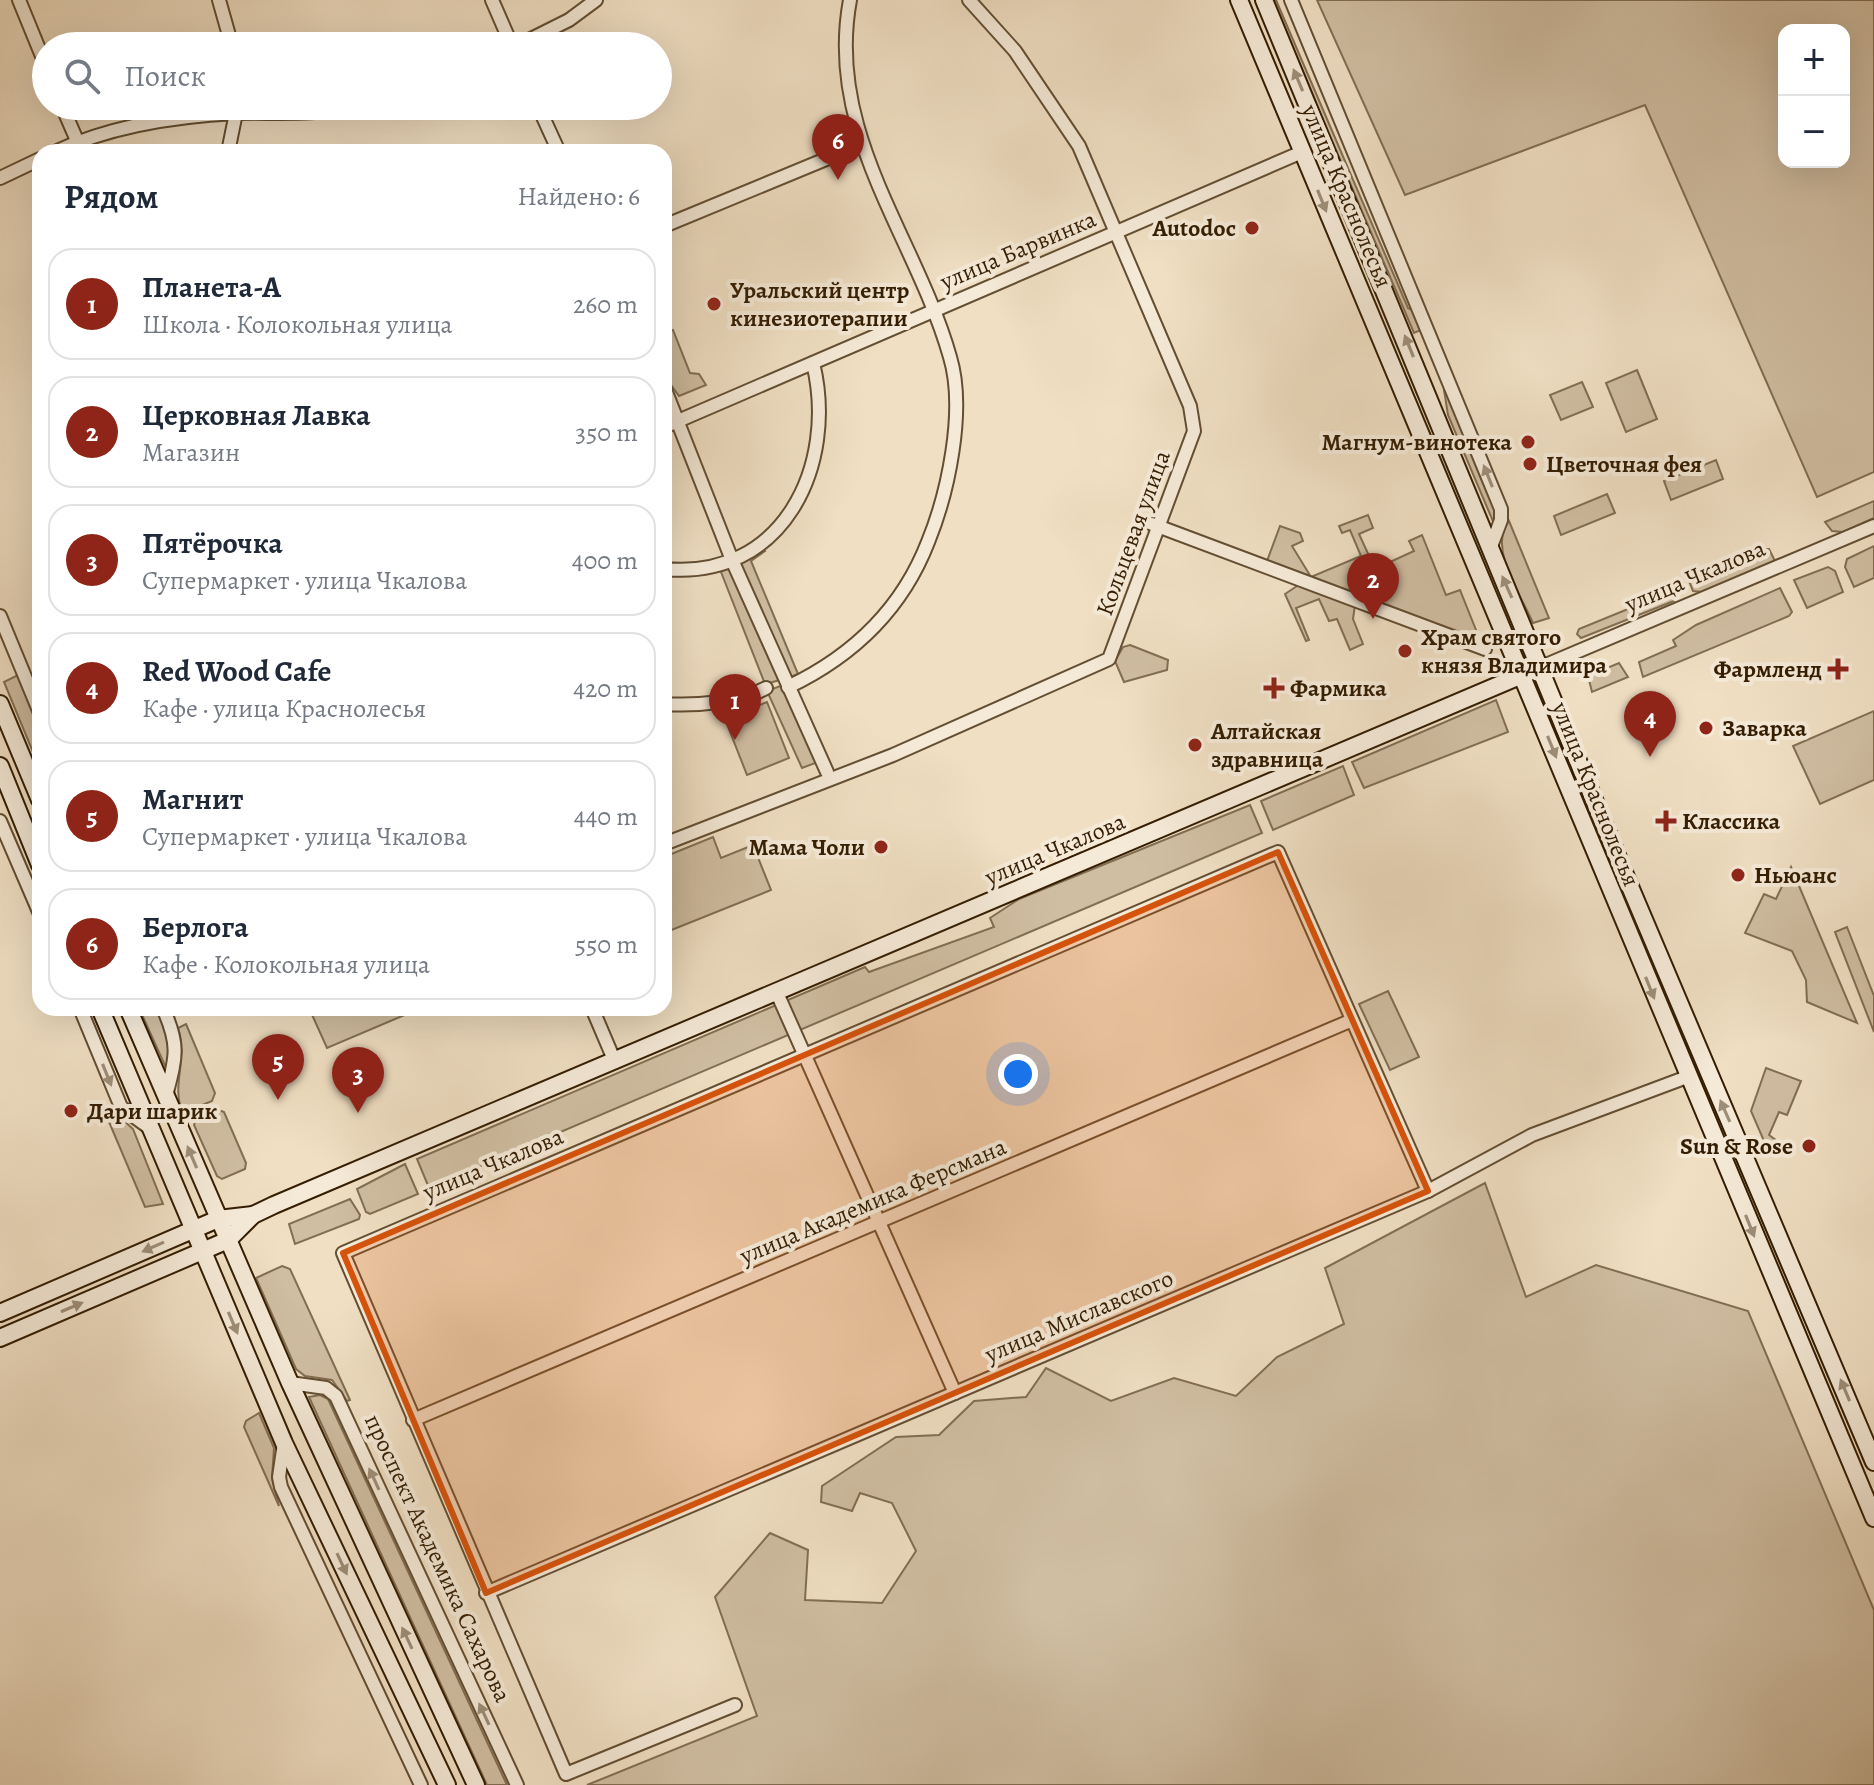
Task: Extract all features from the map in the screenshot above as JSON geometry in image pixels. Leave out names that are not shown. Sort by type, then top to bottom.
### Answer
[{"type":"street","points":[[19,0],[32,32]]},
{"type":"street","points":[[219,0],[228,32]]},
{"type":"street","points":[[492,0],[507,32]]},
{"type":"street","points":[[544,32],[569,20],[596,0]]},
{"type":"street","points":[[788,687],[826,666],[888,614],[916,573],[938,519],[953,458],[955,413],[951,360],[933,310],[860,145],[845,52],[850,0]]},
{"type":"street","name":"Кольцевая улица","points":[[672,841],[893,755],[1109,659],[1155,525],[1194,431],[1190,406],[1079,146],[1015,51],[969,0]]},
{"type":"street","name":"улица Краснолесья","points":[[1239,0],[1874,1518]]},
{"type":"street","name":"улица Краснолесья","points":[[1264,0],[1703,1060],[1758,1182],[1874,1462]]},
{"type":"street","name":"улица Краснолесья","points":[[1291,0],[1501,509],[1501,520],[1490,549]]},
{"type":"street","points":[[68,120],[78,144]]},
{"type":"street","points":[[89,144],[169,120]]},
{"type":"street","points":[[230,144],[235,120]]},
{"type":"street","points":[[544,120],[555,144]]},
{"type":"street","points":[[672,223],[860,145]]},
{"type":"street","name":"улица Барвинка","points":[[672,423],[1302,152]]},
{"type":"street","points":[[0,178],[32,163]]},
{"type":"street","points":[[672,570],[685,571],[732,560],[776,531],[789,516],[812,471],[819,415],[819,389],[813,363]]},
{"type":"street","points":[[672,408],[732,560],[827,772]]},
{"type":"street","points":[[1155,525],[1485,649]]},
{"type":"street","name":"улица Чкалова","points":[[0,1313],[218,1219],[253,1215],[1874,526]]},
{"type":"street","points":[[0,616],[32,694]]},
{"type":"street","points":[[672,703],[754,695],[766,688]]},
{"type":"street","points":[[0,704],[32,781]]},
{"type":"street","points":[[0,766],[32,845]]},
{"type":"street","points":[[0,821],[32,895]]},
{"type":"street","name":"улица Чкалова","points":[[413,1420],[343,1253],[1278,852],[1350,1021]]},
{"type":"street","points":[[777,993],[803,1058],[955,1393]]},
{"type":"street","points":[[83,1016],[118,1101],[130,1116],[152,1129]]},
{"type":"street","points":[[103,1016],[284,1443],[447,1785]]},
{"type":"street","points":[[131,1016],[290,1383],[476,1785]]},
{"type":"street","points":[[166,1096],[177,1053],[176,1037],[167,1016]]},
{"type":"street","points":[[595,1016],[615,1062]]},
{"type":"street","points":[[1350,1021],[1428,1191]]},
{"type":"street","name":"улица Академика Ферсмана","points":[[413,1420],[1350,1021]]},
{"type":"street","name":"улица Миславского","points":[[486,1593],[1428,1191],[1532,1135],[1687,1077]]},
{"type":"street","points":[[1736,1191],[1758,1182]]},
{"type":"street","name":"улица Чкалова","points":[[0,1338],[228,1240],[253,1215]]},
{"type":"street","name":"проспект Академика Сахарова","points":[[290,1383],[326,1388],[336,1396],[517,1785]]},
{"type":"street","points":[[413,1420],[566,1774],[735,1705]]},
{"type":"street","points":[[284,1443],[279,1477],[281,1487],[421,1785]]},
{"type":"highlighted area","points":[[1278,852],[1428,1191],[486,1593],[343,1253]]},
{"type":"shaded area","points":[[1272,0],[1276,0],[1408,308],[1416,312],[1423,329],[1414,333]]},
{"type":"shaded area","points":[[1317,0],[1874,0],[1874,472],[1817,497],[1645,105],[1405,195]]},
{"type":"shaded area","points":[[672,330],[690,373],[699,374],[706,385],[679,396],[672,386]]},
{"type":"shaded area","points":[[1637,370],[1657,419],[1626,432],[1606,383]]},
{"type":"shaded area","points":[[1582,382],[1593,407],[1561,420],[1550,395]]},
{"type":"shaded area","points":[[1448,389],[1498,507],[1495,526],[1448,415],[1444,390]]},
{"type":"shaded area","points":[[1716,460],[1723,479],[1671,500],[1664,481]]},
{"type":"shaded area","points":[[1607,494],[1615,513],[1561,535],[1554,516]]},
{"type":"shaded area","points":[[1874,501],[1874,518],[1843,532],[1832,531],[1825,522]]},
{"type":"shaded area","points":[[1368,515],[1373,528],[1359,534],[1375,569],[1414,551],[1409,541],[1422,535],[1446,595],[1460,590],[1480,640],[1267,561],[1280,526],[1300,533],[1303,541],[1292,546],[1311,577],[1361,556],[1350,530],[1342,533],[1339,526]]},
{"type":"shaded area","points":[[1509,521],[1549,618],[1533,623],[1509,572],[1502,544],[1503,532]]},
{"type":"shaded area","points":[[1874,546],[1874,578],[1854,587],[1845,567],[1847,559]]},
{"type":"shaded area","points":[[762,547],[765,551],[751,561],[798,674],[790,677],[738,561]]},
{"type":"shaded area","points":[[1769,549],[1775,561],[1702,592],[1693,591],[1689,581]]},
{"type":"shaded area","points":[[729,567],[780,680],[765,684],[721,572]]},
{"type":"shaded area","points":[[1828,567],[1835,571],[1843,592],[1807,608],[1794,580]]},
{"type":"shaded area","points":[[1300,584],[1355,605],[1353,619],[1363,644],[1350,650],[1337,619],[1329,621],[1319,599],[1296,608],[1309,640],[1306,641],[1285,594]]},
{"type":"shaded area","points":[[1780,588],[1792,612],[1789,616],[1643,677],[1639,662],[1676,646],[1673,640],[1696,625]]},
{"type":"shaded area","points":[[1677,589],[1674,601],[1581,638],[1577,634],[1579,629]]},
{"type":"shaded area","points":[[1130,645],[1168,660],[1167,670],[1124,682],[1115,661],[1123,647]]},
{"type":"shaded area","points":[[1619,663],[1628,677],[1592,692],[1588,676]]},
{"type":"shaded area","points":[[18,675],[32,709],[32,750],[4,682]]},
{"type":"shaded area","points":[[783,685],[818,762],[802,768],[767,691]]},
{"type":"shaded area","points":[[1496,700],[1508,732],[1364,788],[1352,762]]},
{"type":"shaded area","points":[[767,702],[789,758],[747,775],[725,719]]},
{"type":"shaded area","points":[[1874,711],[1874,780],[1820,804],[1793,746]]},
{"type":"shaded area","points":[[1343,766],[1354,795],[1273,830],[1261,801]]},
{"type":"shaded area","points":[[1250,805],[1262,833],[429,1188],[417,1159],[865,967],[869,972],[994,927],[990,918],[1019,899]]},
{"type":"shaded area","points":[[713,837],[721,858],[753,845],[771,890],[672,930],[672,854]]},
{"type":"shaded area","points":[[1791,867],[1857,1023],[1807,1002],[1806,980],[1792,951],[1745,933],[1764,894],[1776,899]]},
{"type":"shaded area","points":[[1847,927],[1874,996],[1874,1032],[1835,932]]},
{"type":"shaded area","points":[[1388,991],[1419,1057],[1390,1070],[1359,1004]]},
{"type":"shaded area","points":[[143,1016],[160,1016],[170,1039],[167,1070]]},
{"type":"shaded area","points":[[313,1016],[402,1016],[327,1048]]},
{"type":"shaded area","points":[[186,1024],[215,1093],[212,1101],[183,1113],[178,1092],[182,1051],[178,1028]]},
{"type":"shaded area","points":[[1766,1068],[1801,1081],[1787,1115],[1779,1112],[1769,1135],[1776,1140],[1770,1155],[1751,1111]]},
{"type":"shaded area","points":[[110,1108],[133,1129],[163,1204],[145,1207],[104,1110]]},
{"type":"shaded area","points":[[216,1109],[224,1112],[246,1163],[245,1169],[222,1179],[217,1176],[194,1125],[197,1117]]},
{"type":"shaded area","points":[[405,1164],[418,1194],[370,1214],[366,1212],[357,1189]]},
{"type":"shaded area","points":[[1485,1183],[1526,1297],[1596,1265],[1748,1311],[1874,1610],[1874,1785],[587,1785],[757,1716],[715,1597],[770,1533],[808,1550],[805,1600],[882,1603],[916,1551],[892,1503],[860,1493],[852,1511],[821,1502],[822,1486],[896,1437],[939,1435],[974,1401],[1026,1397],[1046,1368],[1111,1401],[1174,1378],[1236,1396],[1277,1357],[1344,1324],[1325,1268]]},
{"type":"shaded area","points":[[350,1199],[360,1215],[359,1219],[295,1244],[289,1224]]},
{"type":"shaded area","points":[[282,1266],[290,1269],[350,1400],[347,1401],[332,1380],[305,1376],[296,1369],[256,1278]]},
{"type":"shaded area","points":[[320,1395],[328,1399],[507,1785],[487,1785],[309,1397]]},
{"type":"shaded area","points":[[259,1413],[274,1448],[272,1478],[279,1506],[244,1427],[246,1421]]},
{"type":"place","name":"Берлога","points":[[838,180]]},
{"type":"place","name":"Autodoc","points":[[1252,228]]},
{"type":"place","name":"Уральский центр кинезиотерапии","points":[[714,304]]},
{"type":"place","name":"Магнум-винотека","points":[[1528,442]]},
{"type":"place","name":"Цветочная фея","points":[[1530,464]]},
{"type":"place","name":"Церковная Лавка","points":[[1373,619]]},
{"type":"place","name":"Храм святого князя Владимира","points":[[1405,651]]},
{"type":"place","name":"Фармленд","points":[[1838,669]]},
{"type":"place","name":"Фармика","points":[[1274,688]]},
{"type":"place","name":"Заварка","points":[[1706,728]]},
{"type":"place","name":"Планета-А","points":[[735,740]]},
{"type":"place","name":"Алтайская здравница","points":[[1195,745]]},
{"type":"place","name":"Red Wood Cafe","points":[[1650,757]]},
{"type":"place","name":"Классика","points":[[1666,821]]},
{"type":"place","name":"Мама Чоли","points":[[881,847]]},
{"type":"place","name":"Ньюанс","points":[[1738,875]]},
{"type":"place","name":"Магнит","points":[[278,1100]]},
{"type":"place","name":"Дари шарик","points":[[71,1111]]},
{"type":"place","name":"Пятёрочка","points":[[358,1113]]},
{"type":"place","name":"Sun & Rose","points":[[1809,1146]]}]
